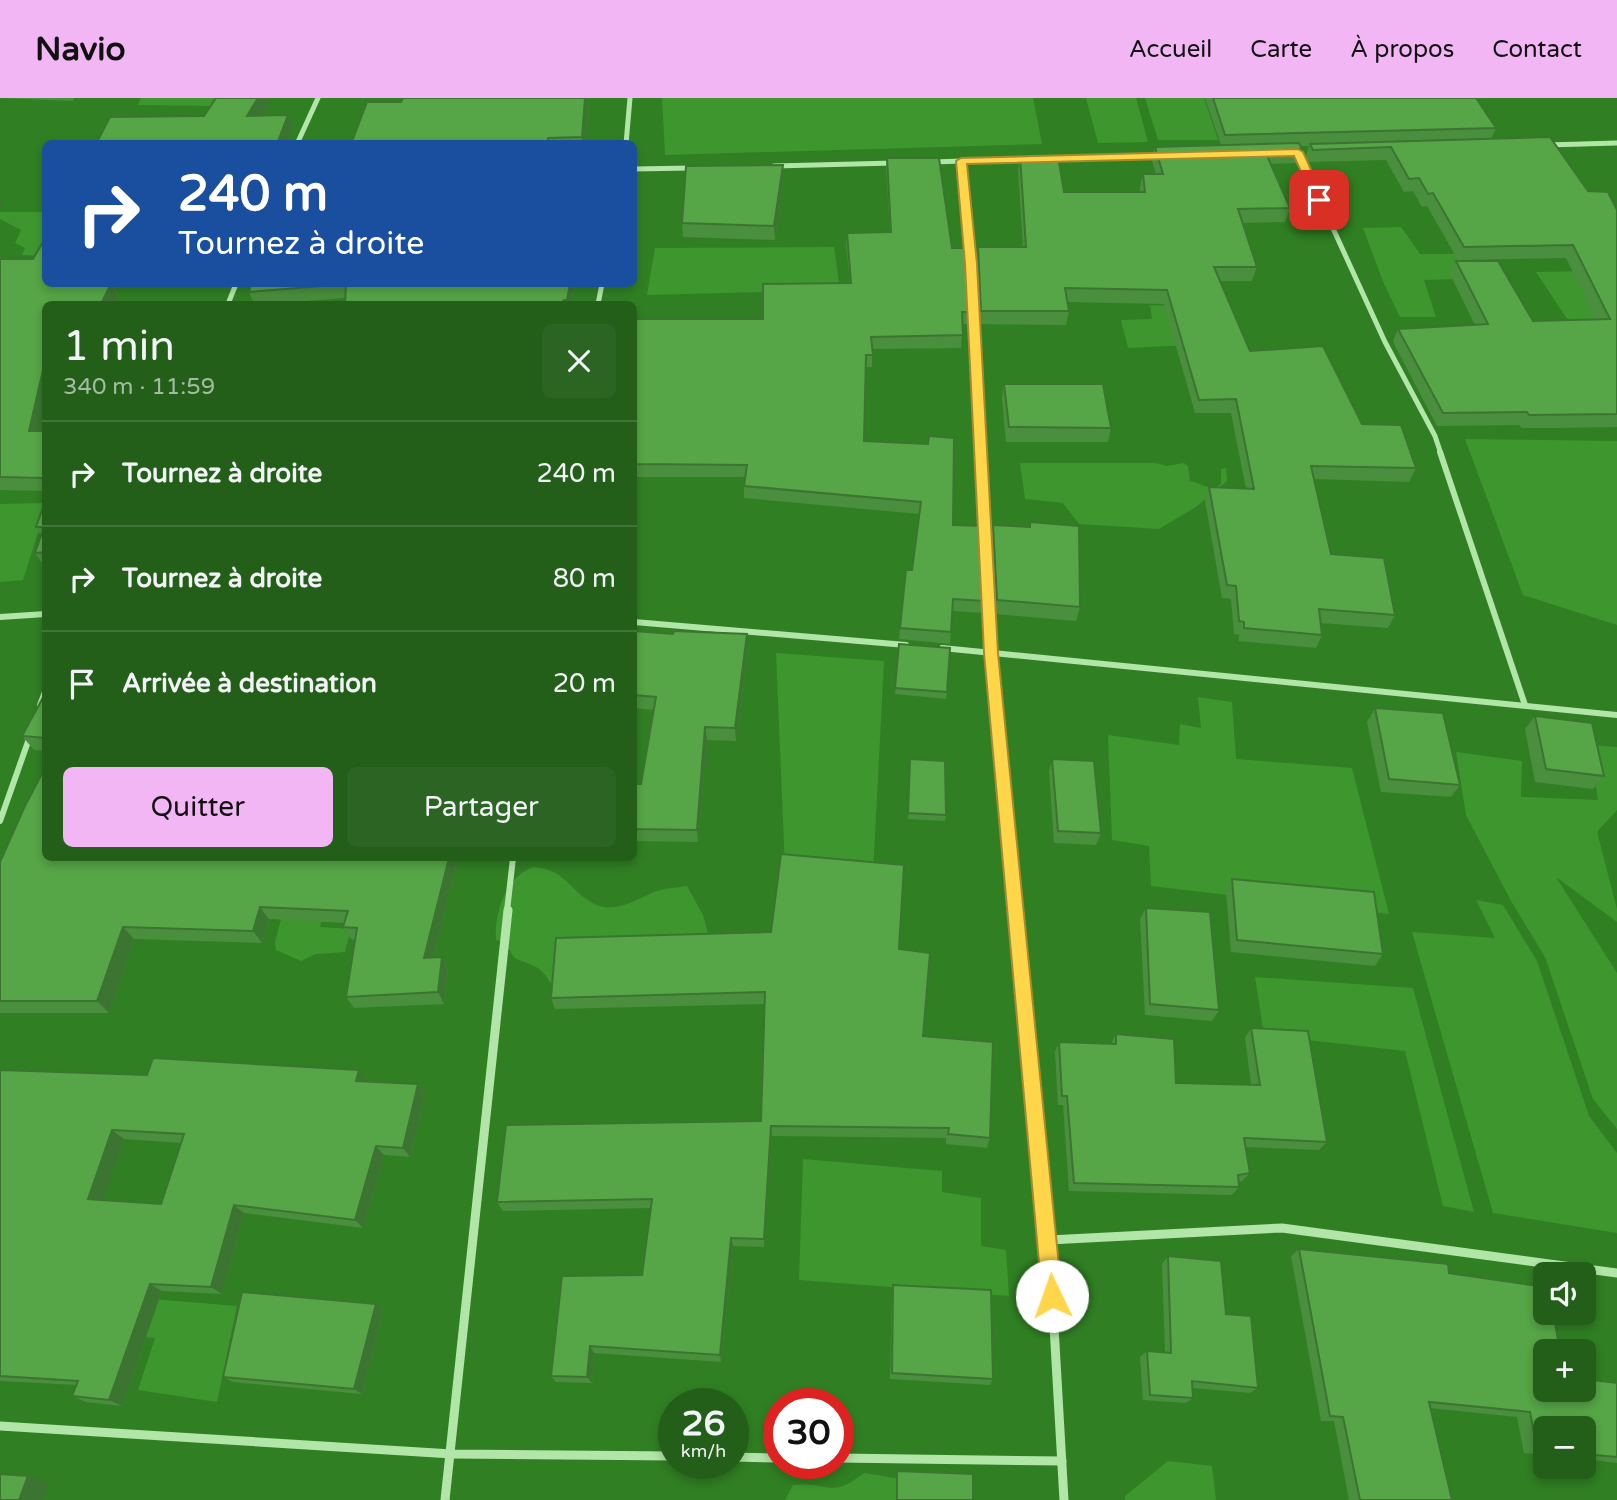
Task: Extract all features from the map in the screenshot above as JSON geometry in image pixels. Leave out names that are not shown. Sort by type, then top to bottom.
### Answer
[{"type":"street","points":[[299,140],[318,98]]},
{"type":"street","points":[[626,140],[630,98]]},
{"type":"street","points":[[1534,146],[1617,143]]},
{"type":"street","points":[[1298,152],[1385,342],[1436,436],[1525,705]]},
{"type":"street","points":[[1284,153],[1312,152]]},
{"type":"street","points":[[920,162],[1163,156]]},
{"type":"street","points":[[961,161],[971,264],[991,653],[1049,1240],[1064,1500]]},
{"type":"street","points":[[770,166],[906,163]]},
{"type":"street","points":[[637,169],[702,167]]},
{"type":"street","points":[[0,617],[42,614]]},
{"type":"street","points":[[637,622],[909,646]]},
{"type":"street","points":[[936,648],[1617,715]]},
{"type":"street","points":[[36,716],[42,700]]},
{"type":"street","points":[[0,821],[32,729]]},
{"type":"street","points":[[444,1500],[452,1454],[513,861]]},
{"type":"street","points":[[1049,1240],[1282,1228],[1617,1273]]},
{"type":"street","points":[[0,1426],[452,1454],[658,1456]]},
{"type":"street","points":[[854,1458],[1062,1461]]},
{"type":"green space","points":[[141,98],[217,98],[212,106],[138,105]]},
{"type":"green space","points":[[662,98],[1033,98],[1042,144],[665,155]]},
{"type":"green space","points":[[1086,98],[1136,98],[1148,142],[1098,143]]},
{"type":"green space","points":[[1145,98],[1204,98],[1218,140],[1158,140]]},
{"type":"green space","points":[[0,212],[42,212],[42,256],[22,255],[25,248],[15,243],[21,230],[0,219]]},
{"type":"green space","points":[[1401,227],[1420,254],[1463,254],[1491,278],[1424,280],[1436,317],[1400,317],[1384,284],[1363,228]]},
{"type":"green space","points":[[834,247],[840,290],[647,295],[655,248]]},
{"type":"green space","points":[[1588,271],[1617,318],[1571,325],[1536,272]]},
{"type":"green space","points":[[1150,305],[1199,307],[1211,344],[1128,348],[1121,320],[1152,319]]},
{"type":"green space","points":[[1465,439],[1617,441],[1617,625],[1523,595]]},
{"type":"green space","points":[[1020,463],[1155,463],[1167,466],[1184,463],[1188,466],[1190,481],[1210,487],[1217,486],[1221,484],[1221,469],[1226,468],[1227,481],[1196,507],[1159,529],[1079,524],[1063,503],[1025,499]]},
{"type":"green space","points":[[42,503],[42,520],[23,580],[0,582],[0,504]]},
{"type":"green space","points":[[776,653],[884,661],[873,874],[785,868]]},
{"type":"green space","points":[[1198,697],[1232,702],[1236,759],[1352,768],[1389,914],[1151,886],[1149,846],[1112,840],[1108,735],[1179,745],[1180,724],[1201,728]]},
{"type":"green space","points":[[1590,745],[1617,747],[1617,810],[1597,832],[1617,909],[1617,922],[1556,877],[1617,973],[1617,1129],[1593,1099],[1545,957],[1511,901],[1466,815],[1456,752],[1522,761],[1521,797],[1598,800]]},
{"type":"green space","points":[[533,867],[562,877],[588,900],[604,907],[619,906],[658,891],[687,886],[703,915],[710,941],[555,989],[539,969],[517,959],[506,942],[496,940],[497,918],[509,887]]},
{"type":"green space","points":[[286,900],[327,901],[320,927],[351,929],[345,952],[316,954],[301,961],[276,950],[275,942]]},
{"type":"green space","points":[[1476,900],[1503,905],[1537,961],[1589,1116],[1617,1153],[1617,1233],[1493,1213],[1412,932],[1495,938]]},
{"type":"green space","points":[[1255,977],[1413,988],[1474,1212],[1443,1206],[1405,1051],[1264,1035]]},
{"type":"green space","points":[[803,1159],[942,1171],[942,1192],[981,1198],[981,1246],[1006,1250],[1009,1296],[799,1280]]},
{"type":"green space","points":[[127,1297],[237,1306],[217,1402],[138,1390],[155,1338],[115,1334]]},
{"type":"green space","points":[[1168,1461],[1212,1466],[1216,1500],[1125,1500],[1125,1496]]},
{"type":"green space","points":[[864,1473],[900,1479],[913,1500],[785,1500],[793,1485],[836,1488]]},
{"type":"building","points":[[216,98],[258,98],[247,116],[288,115],[279,140],[98,140],[110,117],[204,116]]},
{"type":"building","points":[[403,98],[585,98],[582,137],[548,140],[353,140],[367,102],[401,102]]},
{"type":"building","points":[[1213,98],[1476,98],[1496,128],[1225,135]]},
{"type":"building","points":[[1550,137],[1588,191],[1608,192],[1617,210],[1617,414],[1443,413],[1398,329],[1488,324],[1456,261],[1498,261],[1533,321],[1610,319],[1573,245],[1464,247],[1433,193],[1428,194],[1419,178],[1409,179],[1391,147],[1313,150],[1310,144]]},
{"type":"building","points":[[1299,143],[1302,149],[1265,151],[1290,208],[1238,209],[1257,267],[1214,267],[1250,351],[1323,346],[1362,424],[1401,425],[1416,468],[1311,466],[1331,554],[1384,558],[1395,615],[1319,609],[1322,635],[1244,628],[1244,622],[1239,621],[1236,586],[1227,585],[1209,487],[1254,489],[1236,399],[1199,400],[1167,290],[1065,288],[1069,311],[981,311],[978,247],[1026,247],[1020,156],[1058,156],[1064,192],[1145,192],[1143,174],[1163,174],[1155,147]]},
{"type":"building","points":[[887,158],[939,158],[952,248],[967,248],[970,312],[962,312],[963,335],[871,337],[873,355],[866,355],[864,441],[928,444],[929,436],[954,438],[953,525],[981,526],[985,601],[953,599],[951,632],[900,628],[906,570],[912,570],[921,502],[744,486],[747,465],[637,464],[637,319],[763,319],[763,284],[851,283],[847,233],[891,232]]},
{"type":"building","points":[[783,165],[774,226],[682,223],[686,166]]},
{"type":"building","points":[[42,244],[42,287],[110,287],[102,301],[42,301],[42,374],[29,431],[42,431],[42,478],[0,477],[0,259],[33,259]]},
{"type":"building","points":[[250,287],[310,287],[249,292]]},
{"type":"building","points":[[346,287],[569,287],[567,300],[564,301],[345,301]]},
{"type":"building","points":[[1004,384],[1103,384],[1111,428],[1009,427]]},
{"type":"building","points":[[42,510],[42,527],[36,527]]},
{"type":"building","points":[[1030,522],[1079,526],[1080,607],[997,600],[993,525],[1030,527]]},
{"type":"building","points":[[42,533],[42,552],[35,553]]},
{"type":"building","points":[[637,631],[747,634],[735,728],[705,727],[697,830],[637,829],[637,784],[641,784],[656,697],[637,695]]},
{"type":"building","points":[[899,644],[950,648],[947,692],[895,688]]},
{"type":"building","points":[[42,699],[42,738],[22,736]]},
{"type":"building","points":[[1375,708],[1443,713],[1460,785],[1389,779]]},
{"type":"building","points":[[1535,716],[1592,723],[1604,776],[1546,769]]},
{"type":"building","points":[[910,759],[945,761],[946,815],[908,813]]},
{"type":"building","points":[[1052,759],[1094,761],[1101,833],[1058,831]]},
{"type":"building","points":[[42,774],[42,861],[448,861],[424,958],[442,957],[438,992],[346,997],[357,928],[343,927],[348,911],[260,907],[253,931],[123,927],[97,1001],[0,1001],[0,862]]},
{"type":"building","points":[[781,854],[904,865],[899,949],[930,953],[923,1036],[993,1042],[990,1138],[948,1134],[949,1128],[771,1126],[764,1239],[731,1238],[720,1355],[590,1346],[587,1377],[551,1376],[562,1276],[642,1275],[652,1199],[497,1202],[506,1125],[761,1121],[765,992],[551,998],[556,938],[771,932]]},
{"type":"building","points":[[1232,879],[1374,892],[1383,954],[1237,940]]},
{"type":"building","points":[[1146,908],[1210,912],[1219,1010],[1150,1004]]},
{"type":"building","points":[[1251,1028],[1308,1031],[1327,1142],[1244,1138],[1250,1173],[1238,1175],[1239,1187],[1074,1183],[1067,1096],[1062,1096],[1059,1042],[1116,1044],[1116,1034],[1174,1039],[1176,1083],[1260,1085]]},
{"type":"building","points":[[153,1058],[359,1070],[356,1081],[418,1084],[403,1148],[376,1146],[355,1220],[234,1205],[211,1287],[150,1284],[109,1400],[72,1396],[78,1381],[0,1376],[0,1070],[147,1075]],"holes":[[[112,1130],[184,1134],[161,1204],[88,1199]]]},
{"type":"building","points":[[1299,1249],[1448,1264],[1449,1273],[1533,1285],[1533,1325],[1555,1325],[1558,1339],[1533,1339],[1533,1402],[1596,1402],[1596,1380],[1617,1383],[1617,1457],[1596,1455],[1596,1416],[1533,1416],[1533,1428],[1530,1412],[1429,1402],[1452,1500],[1360,1500],[1343,1417],[1330,1416]]},
{"type":"building","points":[[1168,1256],[1221,1261],[1226,1314],[1251,1316],[1258,1388],[1192,1381],[1193,1398],[1150,1395],[1147,1351],[1171,1353]]},
{"type":"building","points":[[893,1285],[991,1290],[993,1379],[892,1373]]},
{"type":"building","points":[[242,1292],[376,1304],[354,1389],[223,1377]]},
{"type":"building","points":[[897,1471],[973,1474],[973,1500],[897,1500]]},
{"type":"building","points":[[0,1474],[28,1476],[19,1500],[0,1500]]},
{"type":"route","points":[[1052,1296],[1049,1240],[991,653],[971,264],[961,161],[1298,152],[1319,200]]}]
